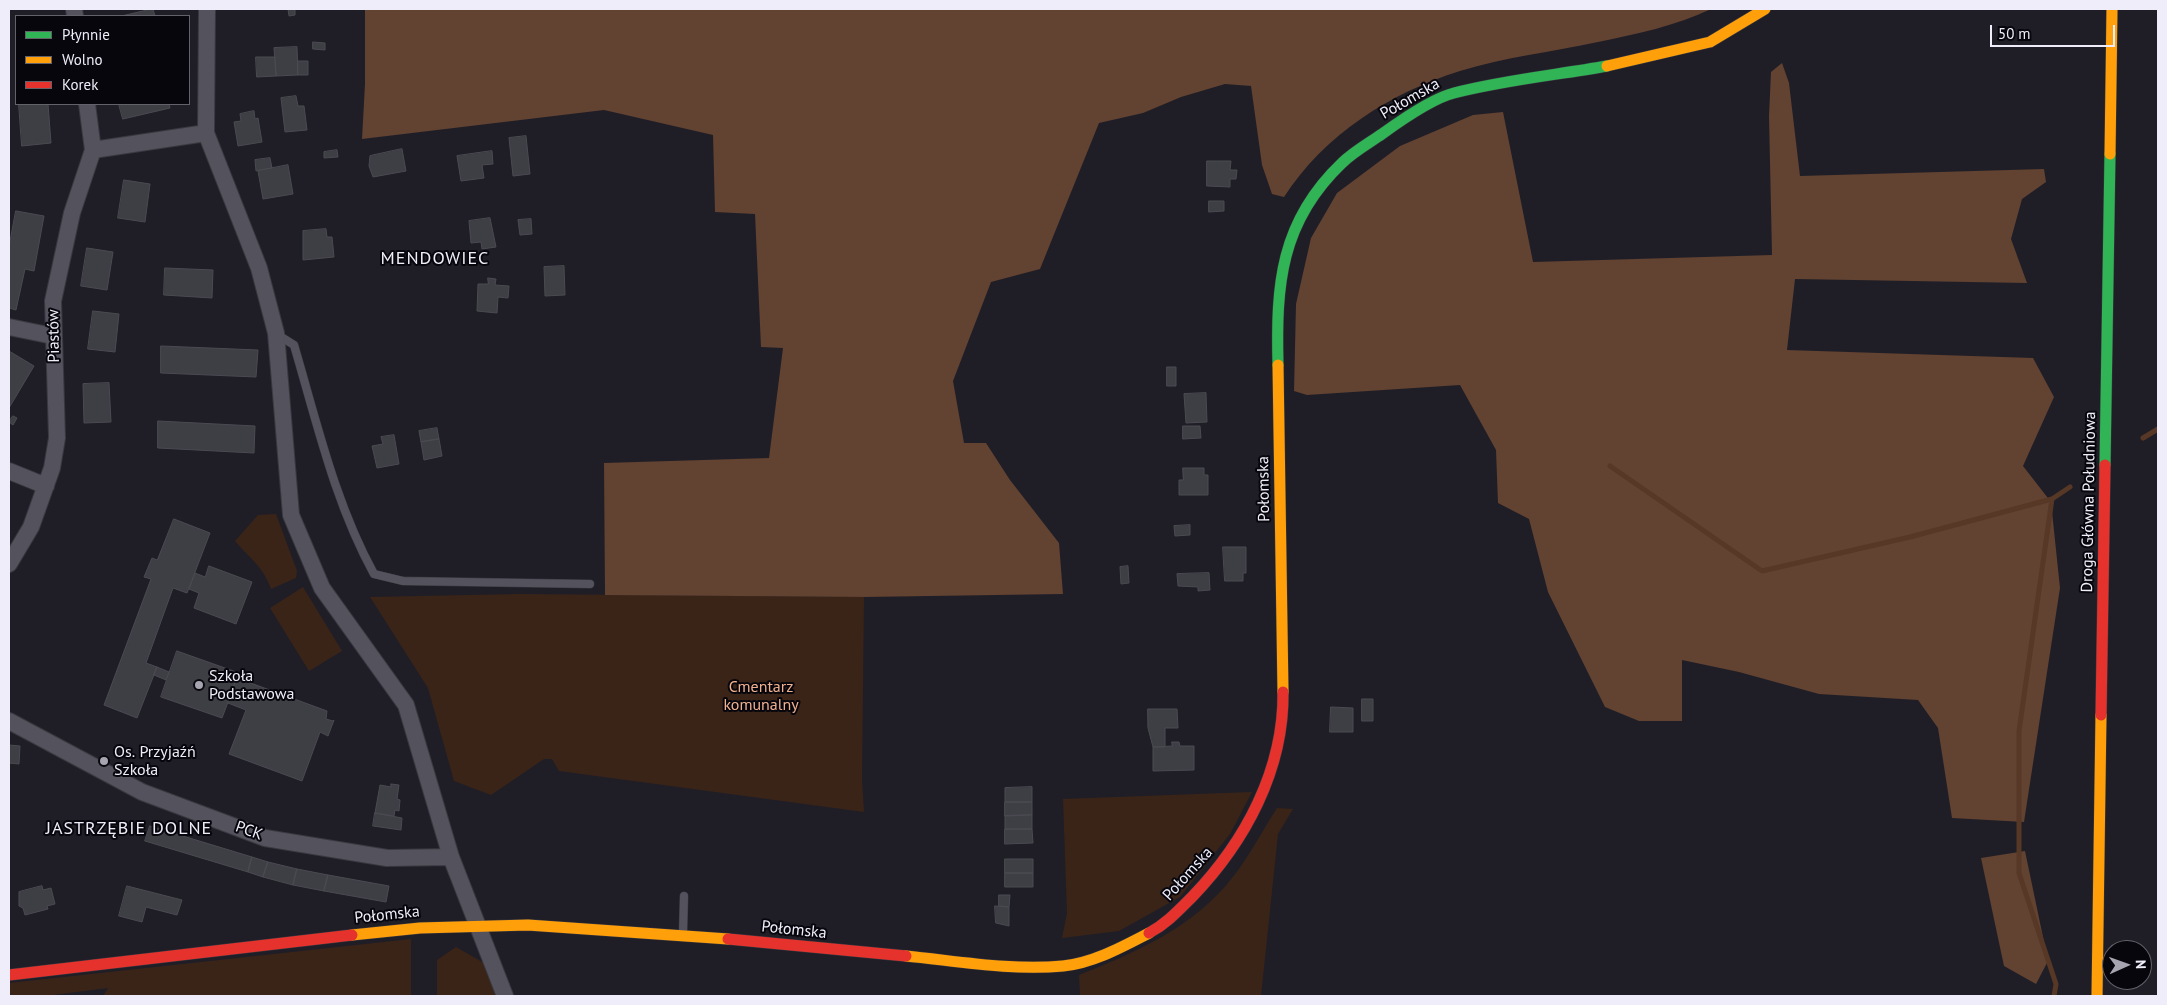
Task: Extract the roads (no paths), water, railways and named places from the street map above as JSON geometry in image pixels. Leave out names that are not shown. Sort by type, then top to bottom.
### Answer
[{"type":"street","points":[[208,9],[206,133],[259,268],[276,333],[291,515],[322,588],[406,705],[451,857],[505,996]]},
{"type":"street","name":"Połomska","points":[[9,975],[410,928],[476,925],[528,925],[683,935],[997,965],[1064,966],[1108,954],[1163,926],[1218,870],[1254,812],[1276,758],[1284,702],[1277,317],[1280,277],[1291,235],[1310,198],[1342,162],[1404,119],[1452,93],[1617,64],[1710,42],[1765,9]]},
{"type":"street","name":"Droga Główna Południowa","points":[[2098,996],[2112,9]]},
{"type":"street","name":"Piastów","points":[[9,564],[31,527],[46,486],[57,438],[53,336],[55,293],[72,213],[93,150],[87,105]]},
{"type":"street","points":[[93,150],[206,133]]},
{"type":"street","points":[[9,327],[53,336]]},
{"type":"street","points":[[9,471],[46,486]]},
{"type":"street","name":"PCK","points":[[9,721],[142,792],[264,838],[387,858],[451,857]]},
{"type":"lane","points":[[276,333],[294,345],[339,497],[355,540],[374,574],[403,581],[590,584]]},
{"type":"lane","points":[[683,935],[684,896]]},
{"type":"waterway","points":[[2143,438],[2158,429]]},
{"type":"waterway","points":[[1610,466],[1762,571],[1910,537],[2052,499],[2070,487]]},
{"type":"waterway","points":[[2052,499],[2019,731],[2019,873],[2056,984],[2054,996]]},
{"type":"place","name":"Szkoła Podstawowa","points":[[199,685]]},
{"type":"place","name":"Os. Przyjaźń Szkoła","points":[[104,761]]},
{"type":"district","name":"MENDOWIEC","points":[[435,259]]},
{"type":"district","name":"JASTRZĘBIE DOLNE","points":[[129,829]]},
{"type":"park label","name":"Cmentarz komunalny","points":[[761,696]]}]
